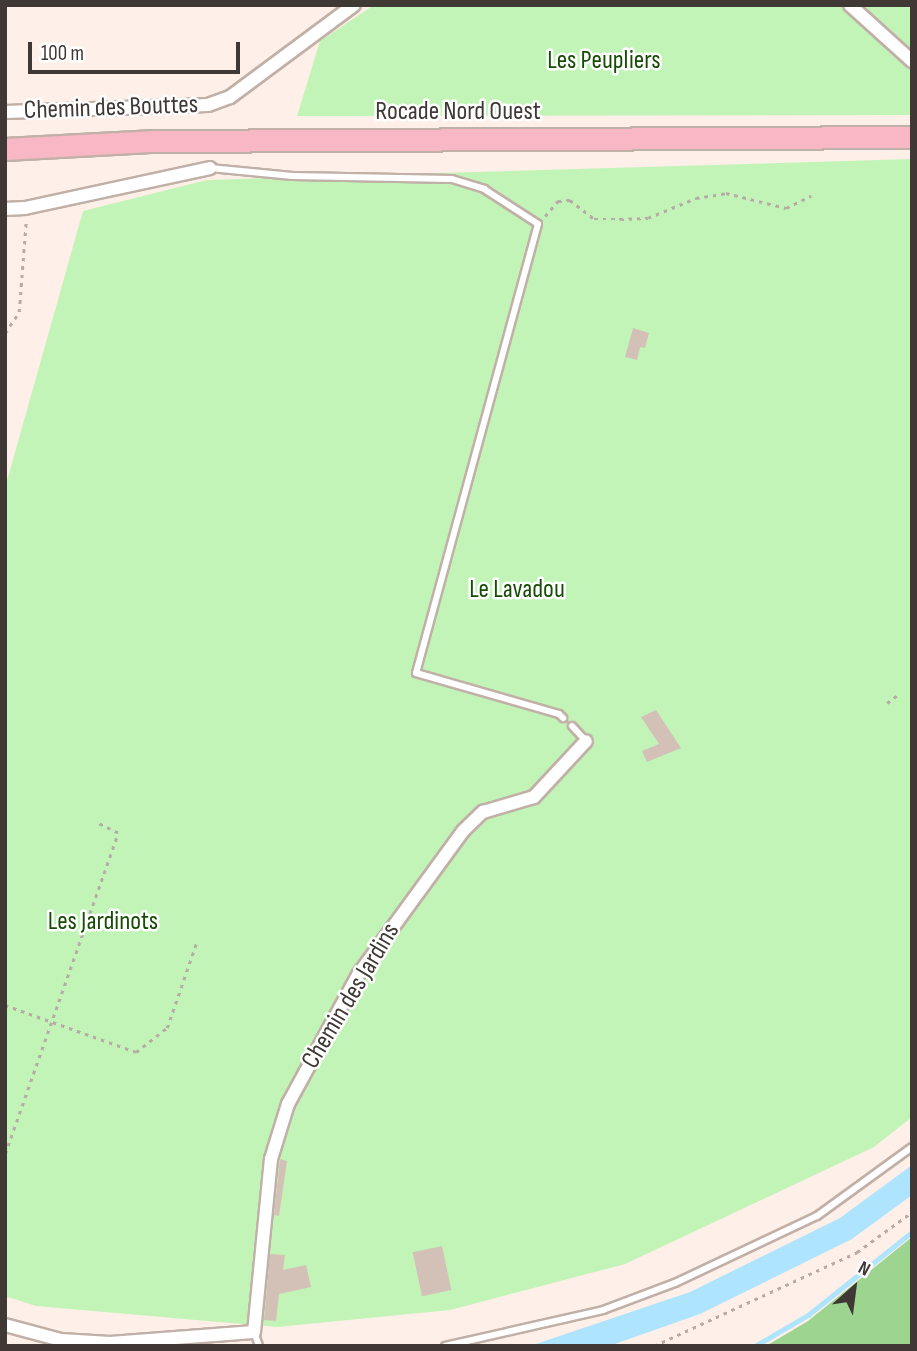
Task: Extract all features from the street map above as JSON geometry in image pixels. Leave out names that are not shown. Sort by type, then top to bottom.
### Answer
[{"type":"main road","name":"Rocade Nord Ouest","points":[[5,149],[155,141],[912,137]]},
{"type":"street","name":"Chemin des Bouttes","points":[[5,111],[208,105],[230,97],[354,5]]},
{"type":"street","points":[[850,5],[912,61]]},
{"type":"street","points":[[5,208],[25,208],[210,169]]},
{"type":"street","name":"Chemin des Jardins","points":[[254,1332],[271,1159],[288,1104],[358,975],[463,831],[483,813],[534,797],[586,741]]},
{"type":"street","points":[[5,1325],[61,1340],[110,1343],[254,1332]]},
{"type":"lane","points":[[210,169],[293,176],[452,179],[484,189],[538,224],[416,673],[563,718]]},
{"type":"lane","points":[[572,726],[586,741]]},
{"type":"lane","points":[[445,1346],[603,1310],[675,1283],[817,1216],[912,1147]]},
{"type":"lane","points":[[254,1332],[260,1346]]},
{"type":"path","points":[[538,224],[558,201],[570,200],[594,219],[620,219],[648,218],[696,198],[726,194],[786,208],[811,197]]},
{"type":"path","points":[[5,333],[19,312],[25,208]]},
{"type":"path","points":[[887,703],[900,694]]},
{"type":"path","points":[[5,1154],[118,833],[95,822]]},
{"type":"path","points":[[5,1005],[136,1052],[167,1028],[196,944]]},
{"type":"path","points":[[654,1346],[857,1252],[912,1212]]},
{"type":"green space","name":"Les Peupliers","points":[[374,5],[912,5],[912,115],[297,116],[320,41]]},
{"type":"green space","name":"Le Lavadou","points":[[912,159],[912,1117],[874,1147],[625,1264],[450,1310],[277,1327],[36,1306],[5,1296],[5,488],[83,211],[207,180]]},
{"type":"green space","points":[[912,1237],[912,1346],[766,1346],[808,1321]]},
{"type":"water","points":[[912,1165],[912,1195],[852,1239],[700,1314],[609,1346],[530,1346],[690,1292],[840,1218]]},
{"type":"building","points":[[633,328],[649,333],[645,348],[640,347],[637,360],[625,357]]},
{"type":"building","points":[[656,710],[681,748],[647,762],[642,751],[659,744],[641,717]]},
{"type":"building","points":[[280,1159],[287,1161],[279,1216],[274,1215]]},
{"type":"building","points":[[442,1246],[451,1290],[422,1296],[413,1252]]},
{"type":"building","points":[[270,1254],[285,1255],[283,1270],[306,1265],[311,1287],[279,1294],[276,1321],[264,1320]]},
{"type":"waterway","points":[[755,1346],[808,1315],[912,1232]]},
{"type":"park label","name":"Les Jardinots","points":[[103,922]]}]
